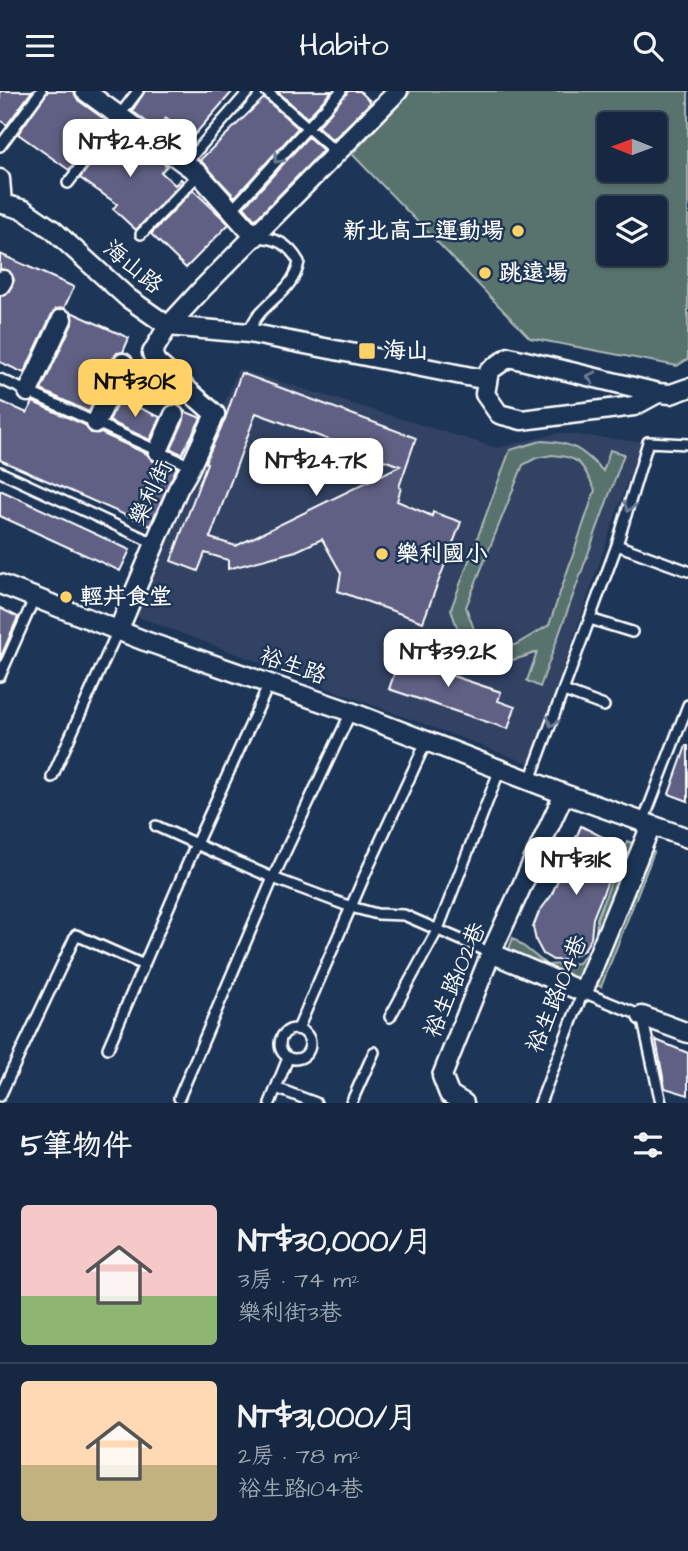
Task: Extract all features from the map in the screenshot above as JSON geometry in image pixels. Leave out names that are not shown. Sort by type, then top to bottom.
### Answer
[{"type":"street","points":[[85,91],[192,169],[255,237]]},
{"type":"street","points":[[168,326],[338,154],[388,94]]},
{"type":"street","points":[[0,179],[1,203]]},
{"type":"street","name":"海山路","points":[[1,203],[24,210],[53,230],[128,298],[168,326],[249,333],[487,380]]},
{"type":"street","points":[[29,392],[62,319]]},
{"type":"street","name":"樂利街","points":[[119,629],[178,489],[215,414],[156,362],[152,353],[168,326]]},
{"type":"street","points":[[658,393],[634,405],[522,420],[499,414],[485,394],[489,371],[509,357],[658,393],[671,394],[688,388]]},
{"type":"street","points":[[96,423],[123,363]]},
{"type":"street","points":[[158,451],[174,415]]},
{"type":"street","name":"裕生路","points":[[0,584],[145,641],[351,712],[564,794],[688,838]]},
{"type":"street","name":"裕生路102巷","points":[[464,1103],[449,1094],[442,1076],[491,953],[564,794]]},
{"type":"street","name":"裕生路104巷","points":[[583,992],[647,824]]},
{"type":"street","points":[[491,953],[583,992]]},
{"type":"street","points":[[642,1016],[688,1033]]},
{"type":"lane","points":[[0,146],[41,91]]},
{"type":"lane","points":[[68,183],[138,91]]},
{"type":"lane","points":[[141,234],[249,91]]},
{"type":"lane","points":[[266,91],[338,154]]},
{"type":"lane","points":[[232,210],[341,91]]},
{"type":"lane","points":[[249,333],[253,319],[286,288],[297,273],[299,262],[292,251],[277,239],[255,237]]},
{"type":"lane","points":[[0,379],[191,466]]},
{"type":"lane","points":[[530,780],[617,545],[648,442],[688,444]]},
{"type":"lane","points":[[0,472],[154,543]]},
{"type":"lane","points":[[617,545],[688,571]]},
{"type":"lane","points":[[0,676],[34,599]]},
{"type":"lane","points":[[590,619],[632,632]]},
{"type":"lane","points":[[52,777],[119,629]]},
{"type":"lane","points":[[108,1048],[269,684]]},
{"type":"lane","points":[[564,691],[604,706]]},
{"type":"lane","points":[[647,824],[687,708]]},
{"type":"lane","points":[[179,1098],[273,878],[351,712]]},
{"type":"lane","points":[[298,1029],[427,740]]},
{"type":"lane","points":[[390,1017],[438,929],[500,769]]},
{"type":"lane","points":[[156,825],[273,878],[351,907],[377,914],[404,915],[491,953]]},
{"type":"lane","points":[[0,1096],[76,936],[144,965]]},
{"type":"lane","points":[[583,992],[642,1016],[661,1103]]},
{"type":"lane","name":"裕生路104巷","points":[[540,1103],[583,992]]},
{"type":"lane","points":[[298,1029],[309,1039],[309,1050],[298,1060],[288,1058],[280,1051],[281,1037],[289,1030],[298,1029]]},
{"type":"lane","points":[[351,1103],[374,1052]]},
{"type":"lane","points":[[270,1103],[288,1058]]},
{"type":"lane","points":[[276,1088],[316,1103]]},
{"type":"shaded area","name":"樂利國小","points":[[238,369],[497,448],[559,433],[641,442],[530,764],[138,617],[136,610],[187,498]]},
{"type":"green space","name":"新北高工運動場","points":[[411,91],[688,91],[688,359],[677,366],[530,338],[352,154]]},
{"type":"green space","points":[[541,441],[561,443],[582,452],[603,471],[610,450],[624,454],[540,687],[527,681],[537,652],[504,661],[481,659],[464,642],[451,609],[510,450]],"holes":[[[552,455],[570,458],[580,464],[595,490],[549,625],[515,645],[489,645],[476,635],[466,607],[523,465],[536,458]]]},
{"type":"green space","points":[[627,841],[654,852],[601,987],[577,977],[570,994],[502,967],[513,938],[547,965],[578,963],[595,944],[597,918]]},
{"type":"building","points":[[0,91],[32,91],[7,125],[0,120]]},
{"type":"building","points":[[48,91],[74,91],[78,100],[107,121],[69,170],[18,134]]},
{"type":"building","points":[[145,91],[233,91],[190,140],[166,118],[158,130],[132,111]]},
{"type":"building","points":[[277,91],[332,91],[307,118]]},
{"type":"building","points":[[348,91],[360,91],[371,102],[333,140],[318,127]]},
{"type":"building","points":[[264,98],[298,128],[235,197],[200,160]]},
{"type":"building","points":[[118,129],[167,166],[161,172],[175,185],[181,179],[183,181],[136,230],[113,209],[117,204],[80,178]]},
{"type":"building","points":[[308,137],[323,150],[255,220],[244,207]]},
{"type":"building","points":[[193,190],[229,224],[186,268],[151,234]]},
{"type":"building","points":[[0,254],[74,287],[64,308],[56,309],[52,314],[24,373],[0,362],[0,296],[9,291],[14,280],[9,271],[0,269]]},
{"type":"building","points":[[71,312],[129,338],[123,352],[117,353],[113,358],[89,412],[41,390],[72,324]]},
{"type":"building","points":[[241,373],[416,438],[399,487],[401,488],[397,501],[432,516],[433,512],[461,522],[423,622],[338,591],[341,573],[322,539],[296,551],[228,569],[228,560],[205,553],[198,571],[171,561],[207,463],[205,462],[225,419]],"holes":[[[256,413],[400,466],[236,546],[210,538]]]},
{"type":"building","points":[[119,399],[160,417],[150,440],[109,421]]},
{"type":"building","points":[[0,401],[27,413],[33,402],[85,425],[91,433],[101,433],[147,454],[153,461],[163,461],[177,467],[150,526],[0,460]]},
{"type":"building","points":[[184,411],[201,418],[182,454],[171,449],[184,420]]},
{"type":"building","points":[[0,490],[130,550],[120,571],[0,516]]},
{"type":"building","points":[[0,608],[18,617],[0,659]]},
{"type":"building","points":[[404,645],[439,657],[435,670],[501,692],[498,701],[515,707],[508,729],[389,689]]},
{"type":"building","points":[[688,746],[688,801],[669,794]]},
{"type":"building","points":[[581,826],[622,847],[593,918],[591,938],[584,950],[566,960],[553,960],[543,954],[533,927],[539,912],[551,896]]},
{"type":"building","points":[[656,1040],[688,1053],[688,1095],[665,1088]]},
{"type":"place","name":"新北高工運動場","points":[[518,231]]},
{"type":"place","name":"跳遠場","points":[[485,273]]},
{"type":"place","name":"海山","points":[[367,351]]},
{"type":"place","name":"樂利國小","points":[[382,554]]},
{"type":"place","name":"輕丼食堂","points":[[66,597]]}]
